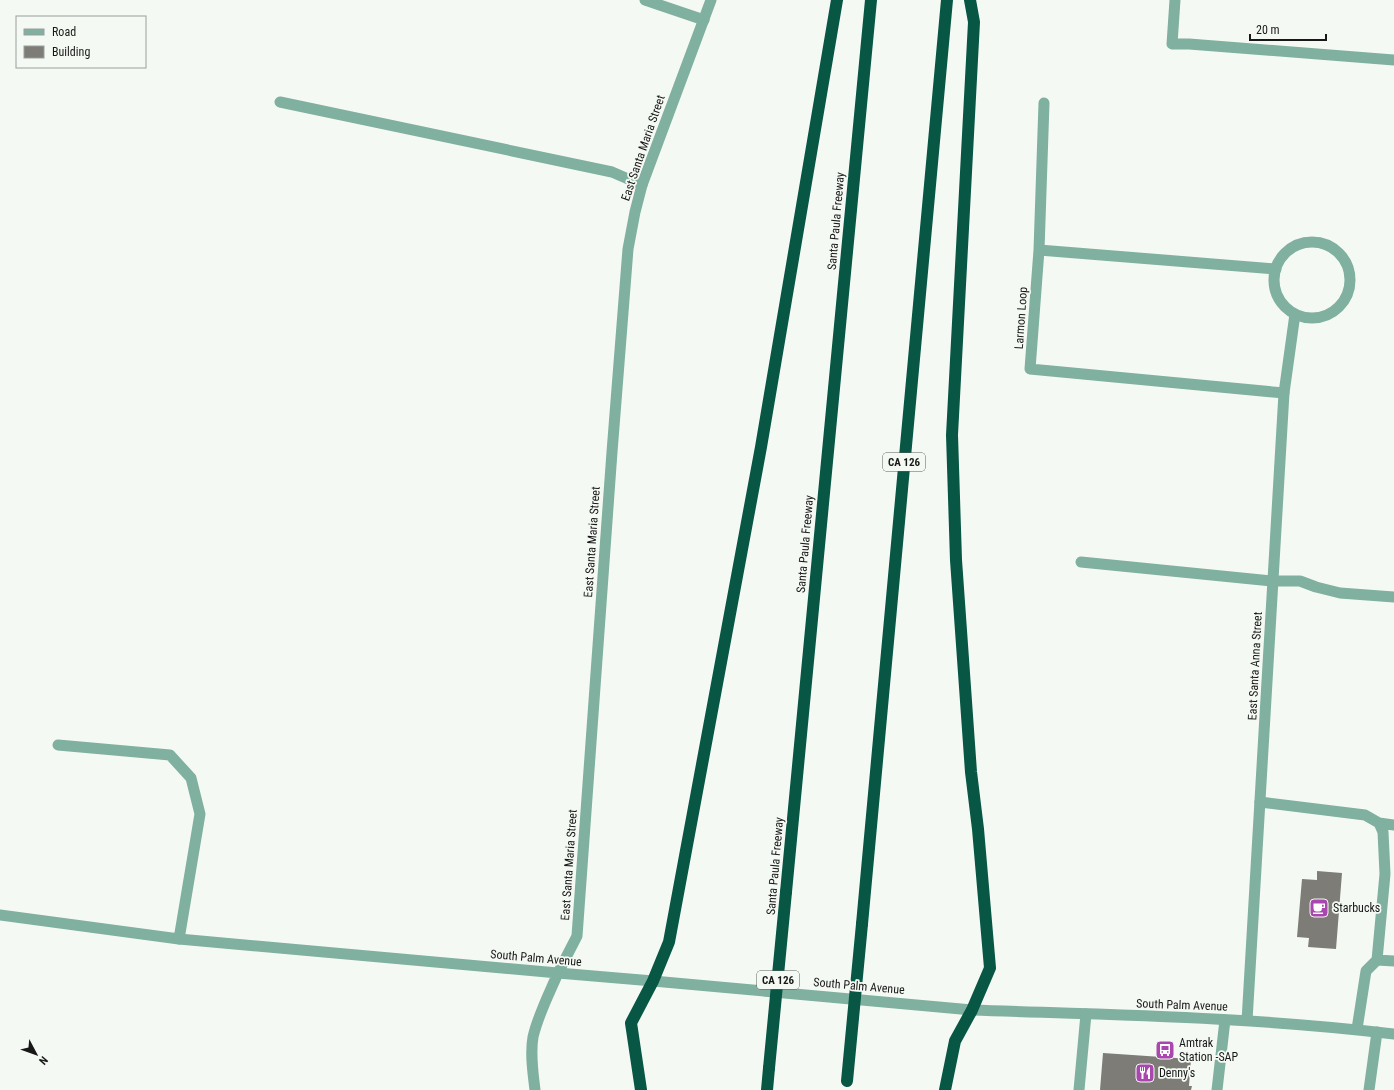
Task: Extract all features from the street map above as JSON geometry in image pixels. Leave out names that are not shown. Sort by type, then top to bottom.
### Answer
[{"type":"highway","points":[[641,1090],[631,1023],[653,981],[671,934],[759,455],[837,0]]},
{"type":"highway","name":"Santa Paula Freeway","points":[[767,1090],[871,0]]},
{"type":"highway","name":"CA 126","points":[[847,1086],[947,0]]},
{"type":"highway","points":[[945,1090],[955,1041],[972,1010],[990,968],[978,829],[970,764],[956,560],[952,435],[974,22],[970,0]]},
{"type":"street","points":[[645,0],[704,20]]},
{"type":"street","name":"East Santa Maria Street","points":[[535,1090],[532,1059],[533,1038],[538,1020],[558,973],[577,936],[628,249],[642,185],[711,0]]},
{"type":"street","points":[[1175,0],[1172,44],[1190,44],[1394,60]]},
{"type":"street","points":[[280,102],[612,172],[642,185]]},
{"type":"street","points":[[1044,103],[1039,250],[1276,269]]},
{"type":"street","points":[[1304,242],[1317,242],[1330,246],[1340,254],[1348,265],[1350,278],[1349,291],[1343,303],[1333,312],[1321,317],[1308,318],[1295,314],[1286,308],[1279,300],[1275,290],[1274,279],[1276,269],[1282,257],[1291,248],[1304,242]]},
{"type":"street","name":"Larmon Loop","points":[[1039,250],[1030,369],[1284,393]]},
{"type":"street","name":"East Santa Anna Street","points":[[1247,1021],[1284,393],[1295,314]]},
{"type":"street","points":[[1080,562],[1272,581],[1300,581],[1340,593],[1394,597]]},
{"type":"street","points":[[58,745],[170,755],[191,778],[200,814],[179,939]]},
{"type":"street","points":[[1260,802],[1365,814],[1379,823],[1394,825]]},
{"type":"street","points":[[1358,1029],[1366,971],[1377,960],[1385,874],[1383,832],[1379,823]]},
{"type":"street","name":"South Palm Avenue","points":[[0,915],[179,939],[972,1010],[1247,1021],[1358,1029],[1394,1034]]},
{"type":"street","points":[[1377,960],[1394,961]]},
{"type":"street","points":[[1079,1090],[1086,1014]]},
{"type":"street","points":[[1217,1090],[1225,1020]]},
{"type":"street","points":[[1369,1090],[1376,1032]]},
{"type":"building","name":"Starbucks","points":[[1317,871],[1342,873],[1336,949],[1308,947],[1309,938],[1297,937],[1302,879],[1317,880]]},
{"type":"building","name":"Denny's","points":[[1103,1053],[1191,1059],[1189,1086],[1192,1086],[1191,1090],[1100,1090]]},
{"type":"place","name":"Starbucks","points":[[1319,908]]},
{"type":"place","name":"Amtrak Station -SAP","points":[[1165,1050]]},
{"type":"place","name":"Denny's","points":[[1145,1073]]}]
